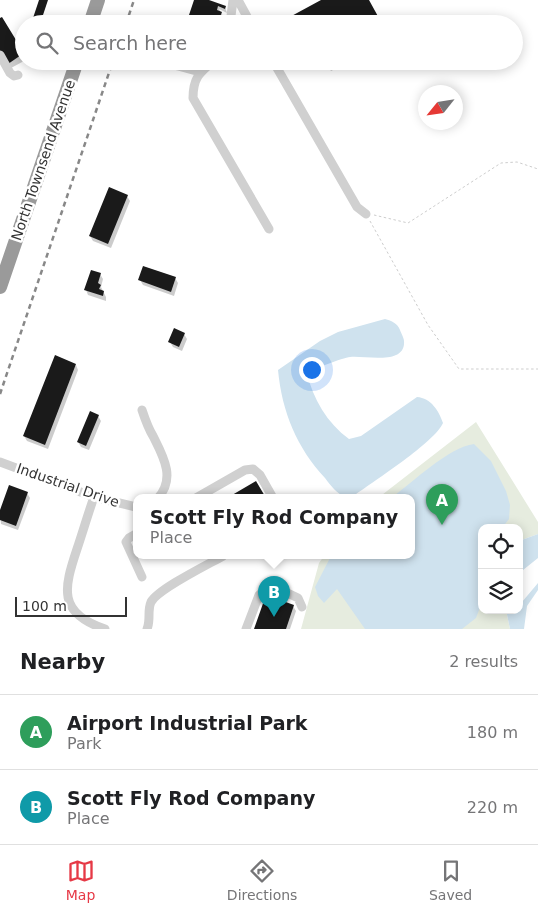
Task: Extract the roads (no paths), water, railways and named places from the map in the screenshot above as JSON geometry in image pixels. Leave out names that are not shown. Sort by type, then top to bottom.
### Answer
[{"type":"highway","points":[[93,15],[98,0]]},
{"type":"highway","name":"North Townsend Avenue","points":[[0,287],[74,70]]},
{"type":"street","points":[[231,15],[233,0]]},
{"type":"street","points":[[238,0],[246,15]]},
{"type":"street","points":[[0,55],[10,73],[14,76],[18,75]]},
{"type":"street","points":[[193,70],[200,72]]},
{"type":"street","points":[[203,70],[193,88],[193,98],[269,229]]},
{"type":"street","points":[[278,70],[356,207],[366,214]]},
{"type":"street","points":[[142,410],[164,457],[167,483],[161,494]]},
{"type":"street","name":"Industrial Drive","points":[[0,462],[94,497],[133,506]]},
{"type":"street","points":[[203,494],[244,470],[253,469],[260,476],[271,494]]},
{"type":"street","points":[[94,497],[66,588],[70,604],[80,617],[88,623],[105,629]]},
{"type":"street","points":[[133,536],[126,542],[133,557]]},
{"type":"street","points":[[134,559],[142,577]]},
{"type":"street","points":[[147,629],[149,624],[149,607],[159,592],[218,559]]},
{"type":"street","points":[[246,629],[259,594],[268,587],[277,588],[298,598],[302,606]]},
{"type":"water","points":[[385,319],[394,323],[399,328],[404,340],[403,349],[391,357],[350,357],[321,366],[307,373],[313,392],[322,410],[341,433],[349,439],[361,436],[417,397],[426,400],[434,406],[443,423],[438,431],[417,450],[356,494],[338,493],[306,454],[287,415],[278,370],[320,341],[338,332]]},
{"type":"water","points":[[474,444],[491,461],[506,491],[510,505],[509,519],[505,524],[478,524],[478,613],[476,618],[462,629],[365,629],[337,589],[324,603],[318,596],[315,587],[329,559],[415,559],[415,494],[396,494],[431,466],[453,452]]},
{"type":"water","points":[[538,534],[538,558],[523,570],[523,569],[523,540]]},
{"type":"water","points":[[538,583],[538,590],[527,606],[524,629],[510,629],[507,614],[523,614],[523,601]]},
{"type":"railway","points":[[129,15],[134,0]]},
{"type":"railway","points":[[0,394],[110,70]]},
{"type":"place","name":"Airport Industrial Park","points":[[442,525]]},
{"type":"place","name":"Scott Fly Rod Company","points":[[274,617]]}]
